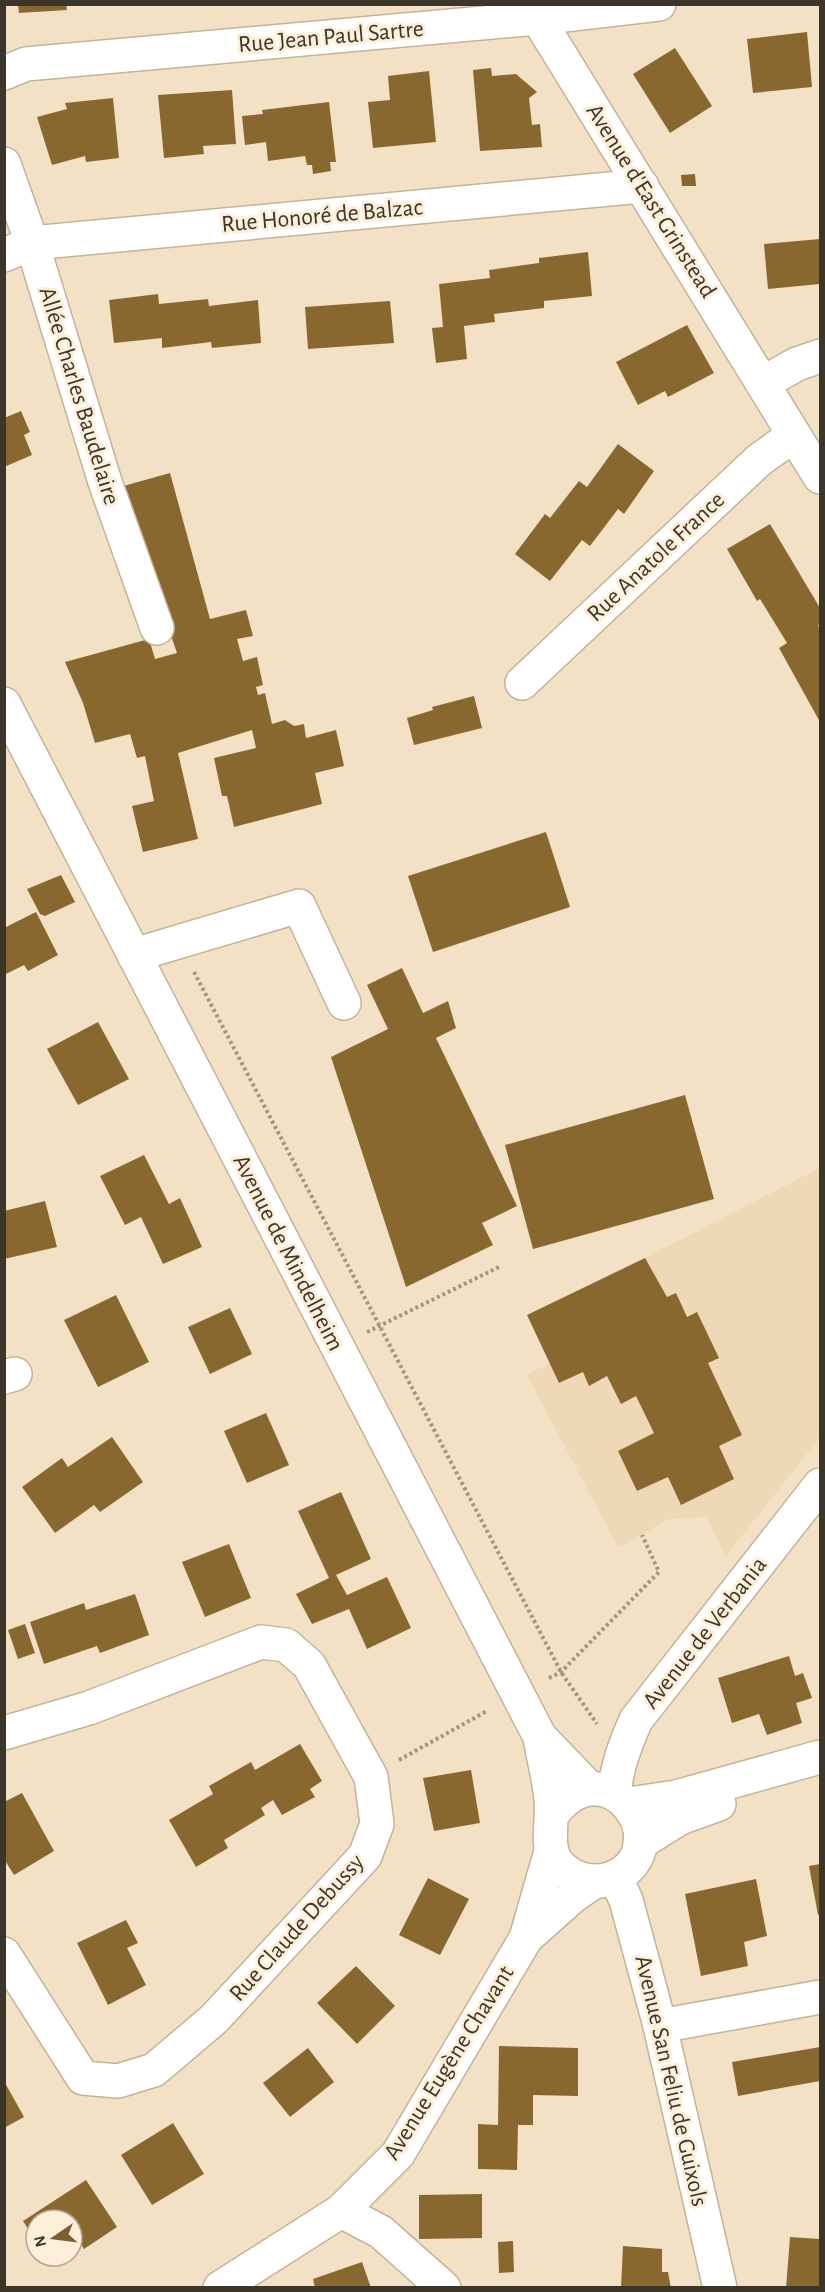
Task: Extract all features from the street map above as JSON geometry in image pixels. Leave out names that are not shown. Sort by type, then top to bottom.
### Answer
[{"type":"street","name":"Rue Jean Paul Sartre","points":[[4,73],[26,64],[533,11],[659,4]]},
{"type":"street","name":"Avenue d'East Grinstead","points":[[533,11],[820,477]]},
{"type":"street","name":"Allée Charles Baudelaire","points":[[4,164],[18,249],[157,628]]},
{"type":"street","name":"Rue Honoré de Balzac","points":[[18,249],[642,186]]},
{"type":"street","points":[[763,383],[797,364],[820,356]]},
{"type":"street","name":"Rue Anatole France","points":[[522,683],[759,460],[794,435]]},
{"type":"street","name":"Avenue de Mindelheim","points":[[4,704],[15,750],[134,955],[540,1737],[611,1795]]},
{"type":"street","points":[[134,955],[299,906],[345,1003]]},
{"type":"street","name":"Avenue de Verbania","points":[[611,1795],[623,1749],[636,1720],[820,1485]]},
{"type":"street","name":"Rue Claude Debussy","points":[[4,1733],[89,1708],[261,1642],[286,1645],[309,1665],[371,1777],[377,1824],[365,1856],[214,2019],[153,2070],[118,2081],[83,2078],[4,1954]]},
{"type":"street","points":[[540,1737],[552,1815],[548,1833],[551,1851],[558,1864],[568,1874],[581,1879],[605,1879],[627,1868],[635,1857],[640,1843],[640,1829],[636,1816],[611,1795]]},
{"type":"street","points":[[552,1815],[562,1802],[575,1793],[676,1797],[820,1757]]},
{"type":"street","points":[[640,1843],[680,1818],[707,1807],[820,1777]]},
{"type":"street","name":"Avenue Eugène Chavant","points":[[220,2288],[341,2211],[398,2154],[526,1938],[551,1851]]},
{"type":"street","name":"Avenue Eugène Chavant","points":[[526,1938],[572,1897],[605,1879]]},
{"type":"street","name":"Avenue San Feliu de Guixols","points":[[605,1879],[626,1900],[660,2026],[720,2288]]},
{"type":"street","points":[[660,2026],[820,1997]]},
{"type":"street","points":[[341,2211],[381,2232],[444,2288]]},
{"type":"path","points":[[178,942],[561,1672],[604,1734],[623,1749]]},
{"type":"path","points":[[337,1348],[501,1266]]},
{"type":"shaded area","points":[[820,1168],[820,1437],[726,1556],[706,1517],[670,1519],[618,1547],[527,1375],[550,1363],[527,1315],[645,1258]]},
{"type":"building","points":[[18,4],[66,4],[67,10],[19,13]]},
{"type":"building","points":[[807,32],[812,87],[753,93],[747,39]]},
{"type":"building","points":[[675,48],[712,106],[670,133],[633,74]]},
{"type":"building","points":[[491,68],[492,76],[516,74],[537,92],[529,98],[532,125],[540,124],[542,147],[480,151],[473,70]]},
{"type":"building","points":[[429,71],[436,142],[373,148],[368,102],[390,100],[388,76]]},
{"type":"building","points":[[232,90],[236,144],[203,146],[204,154],[164,158],[158,95]]},
{"type":"building","points":[[113,98],[119,158],[86,162],[85,156],[52,165],[37,117],[67,109],[65,103]]},
{"type":"building","points":[[329,102],[336,162],[330,162],[331,171],[313,174],[312,165],[307,165],[305,156],[268,161],[266,142],[245,145],[242,116],[263,114],[262,110]]},
{"type":"building","points":[[695,174],[696,186],[682,186],[681,175]]},
{"type":"building","points":[[820,239],[820,284],[768,289],[764,244]]},
{"type":"building","points":[[588,252],[592,296],[544,301],[544,308],[494,314],[495,322],[464,326],[467,359],[436,363],[432,328],[443,327],[439,284],[490,278],[489,270],[539,263],[539,258]]},
{"type":"building","points":[[158,294],[159,304],[208,299],[209,306],[258,300],[261,343],[212,348],[211,342],[162,348],[162,338],[114,343],[109,300]]},
{"type":"building","points":[[390,301],[394,343],[308,349],[305,307]]},
{"type":"building","points":[[687,325],[714,373],[668,397],[665,391],[638,405],[616,362]]},
{"type":"building","points":[[21,411],[30,432],[24,435],[32,455],[4,467],[4,418]]},
{"type":"building","points":[[618,444],[654,471],[624,514],[618,509],[590,546],[582,540],[550,581],[515,554],[545,514],[550,518],[579,481],[587,487]]},
{"type":"building","points":[[170,473],[210,619],[246,610],[253,636],[237,639],[243,661],[257,657],[263,685],[256,687],[258,695],[265,693],[272,724],[285,720],[294,726],[304,724],[306,738],[336,730],[344,766],[315,773],[322,804],[234,827],[227,796],[222,796],[214,758],[256,748],[252,730],[178,753],[198,839],[143,852],[132,806],[154,801],[145,756],[137,758],[130,734],[95,743],[83,703],[65,662],[149,639],[155,659],[177,653],[120,487]]},
{"type":"building","points":[[770,524],[820,608],[820,624],[818,625],[820,630],[820,722],[779,648],[787,643],[760,599],[757,601],[727,549]]},
{"type":"building","points":[[474,696],[482,728],[414,745],[407,718],[433,710],[432,707]]},
{"type":"building","points":[[546,832],[570,907],[433,952],[408,876]]},
{"type":"building","points":[[61,875],[75,902],[45,916],[40,914],[27,889]]},
{"type":"building","points":[[36,912],[58,955],[28,971],[24,965],[4,975],[4,928]]},
{"type":"building","points":[[402,968],[423,1013],[448,1001],[456,1028],[436,1038],[517,1206],[482,1223],[493,1245],[406,1287],[331,1057],[388,1029],[367,985]]},
{"type":"building","points":[[98,1022],[129,1079],[78,1105],[47,1049]]},
{"type":"building","points":[[685,1095],[714,1199],[533,1249],[505,1145]]},
{"type":"building","points":[[144,1155],[169,1204],[180,1198],[202,1247],[163,1264],[141,1217],[125,1225],[100,1176]]},
{"type":"building","points":[[45,1201],[57,1247],[4,1259],[4,1211]]},
{"type":"building","points":[[645,1258],[667,1297],[676,1293],[687,1317],[697,1312],[719,1358],[708,1363],[742,1435],[719,1446],[734,1479],[681,1505],[668,1477],[637,1491],[618,1451],[654,1433],[636,1396],[621,1404],[607,1376],[589,1386],[583,1372],[559,1383],[527,1315]]},
{"type":"building","points":[[116,1295],[149,1362],[98,1387],[64,1320]]},
{"type":"building","points":[[230,1308],[252,1354],[210,1374],[188,1327]]},
{"type":"building","points":[[266,1413],[289,1465],[247,1483],[224,1431]]},
{"type":"building","points":[[112,1437],[143,1482],[100,1512],[94,1505],[55,1533],[22,1487],[62,1458],[68,1467]]},
{"type":"building","points":[[341,1492],[371,1559],[336,1575],[347,1595],[387,1577],[411,1628],[367,1649],[349,1609],[312,1624],[296,1594],[329,1578],[298,1511]]},
{"type":"building","points":[[229,1544],[251,1598],[205,1617],[182,1562]]},
{"type":"building","points":[[135,1594],[149,1635],[100,1653],[97,1646],[44,1664],[30,1622],[84,1603],[86,1610]]},
{"type":"building","points":[[25,1624],[35,1653],[18,1659],[8,1630]]},
{"type":"building","points":[[789,1656],[795,1676],[803,1673],[812,1698],[796,1703],[802,1723],[767,1735],[759,1714],[732,1723],[718,1678]]},
{"type":"building","points":[[300,1744],[322,1781],[310,1789],[315,1797],[282,1815],[273,1800],[261,1808],[265,1815],[224,1840],[228,1848],[196,1867],[169,1820],[213,1794],[209,1786],[251,1762],[255,1770]]},
{"type":"building","points":[[471,1770],[480,1823],[434,1831],[423,1778]]},
{"type":"building","points":[[22,1793],[54,1851],[14,1875],[4,1859],[4,1802]]},
{"type":"building","points":[[820,1864],[820,1914],[818,1915],[809,1866]]},
{"type":"building","points":[[428,1878],[469,1899],[440,1955],[399,1935]]},
{"type":"building","points":[[756,1879],[767,1936],[744,1942],[748,1966],[701,1976],[685,1894]]},
{"type":"building","points":[[126,1920],[138,1943],[127,1948],[146,1985],[108,2005],[77,1943]]},
{"type":"building","points":[[356,1966],[395,2006],[357,2044],[317,2003]]},
{"type":"building","points":[[499,2046],[578,2048],[578,2096],[533,2095],[533,2125],[518,2125],[517,2170],[478,2169],[478,2124],[498,2125]]},
{"type":"building","points":[[820,2047],[820,2081],[738,2096],[732,2062]]},
{"type":"building","points":[[308,2048],[334,2082],[290,2117],[263,2083]]},
{"type":"building","points":[[4,2081],[24,2117],[4,2128]]},
{"type":"building","points":[[173,2123],[204,2174],[152,2205],[121,2155]]},
{"type":"building","points":[[86,2180],[117,2227],[84,2249],[84,2208],[43,2208]]},
{"type":"building","points":[[482,2194],[482,2238],[419,2239],[419,2195]]},
{"type":"building","points":[[790,2237],[820,2239],[820,2288],[786,2288]]},
{"type":"building","points":[[513,2241],[514,2272],[499,2273],[498,2242]]},
{"type":"building","points":[[623,2246],[662,2249],[662,2272],[668,2272],[671,2288],[621,2288]]},
{"type":"building","points":[[362,2262],[371,2288],[315,2288],[313,2279]]}]
